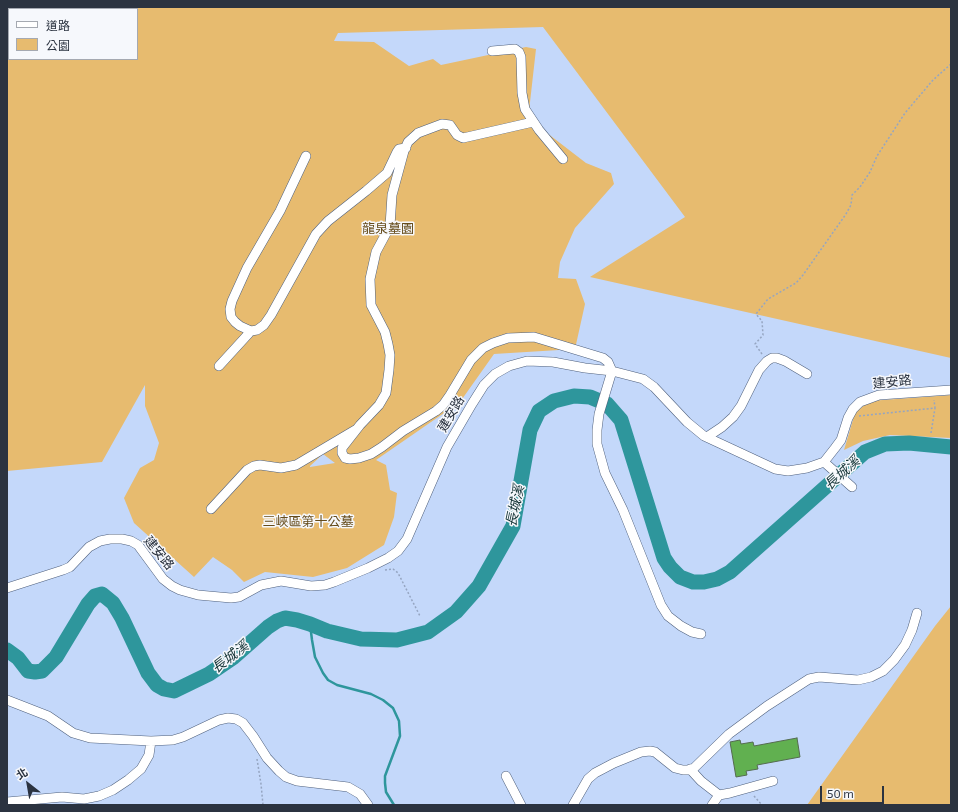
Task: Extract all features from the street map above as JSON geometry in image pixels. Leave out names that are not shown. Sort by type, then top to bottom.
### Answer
[{"type":"street","points":[[492,52],[515,49],[519,52],[522,93],[525,109],[533,122],[563,159]]},
{"type":"street","points":[[533,122],[463,138],[457,135],[450,126],[442,124],[418,133],[408,142],[392,195],[390,226],[376,252],[370,279],[371,305],[385,332],[390,355],[386,393],[379,405],[342,448],[342,453],[345,458],[350,460],[371,454],[403,431],[436,411],[443,405],[450,395],[471,360],[483,348],[493,343],[508,338],[534,336],[603,358],[608,362],[612,371],[599,414],[597,430],[597,444],[605,473],[623,510],[661,606],[668,616],[681,626],[692,632],[701,634]]},
{"type":"street","points":[[306,156],[280,210],[247,268],[232,301],[230,309],[231,317],[240,326],[251,331],[257,330],[264,325],[271,315],[316,234],[333,217],[387,172],[399,149],[406,148]]},
{"type":"street","points":[[219,366],[251,331]]},
{"type":"street","points":[[707,438],[733,417],[741,406],[759,370],[767,361],[772,358],[777,358],[807,374]]},
{"type":"street","name":"建安路","points":[[7,588],[70,567],[88,547],[110,539],[122,539],[131,541],[138,545],[163,579],[180,590],[198,595],[231,598],[239,597],[261,585],[281,581],[311,586],[325,585],[334,582],[382,561],[398,551],[407,539],[447,447],[484,385],[495,374],[509,366],[527,361],[553,362],[612,371],[643,379],[654,386],[687,422],[707,438],[775,469],[788,471],[816,466],[824,462],[836,448],[848,418],[853,409],[860,402],[879,395],[951,390]]},
{"type":"street","points":[[211,509],[248,470],[254,466],[260,465],[281,468],[296,465],[358,428]]},
{"type":"street","points":[[824,462],[852,487]]},
{"type":"street","points":[[573,805],[584,784],[595,773],[614,763],[641,752],[650,751],[655,752],[675,768],[684,770],[694,768],[729,734],[767,706],[809,679],[819,677],[858,680],[883,671],[894,660],[905,644],[912,630],[917,613]]},
{"type":"street","points":[[7,700],[48,716],[79,736],[90,738],[151,741],[173,740],[183,737],[219,720],[228,718],[236,719],[243,723],[267,758],[279,772],[286,777],[297,781],[348,787],[360,794],[368,805]]},
{"type":"street","points":[[7,802],[62,798],[84,799],[99,796],[113,790],[141,769],[150,755],[151,741]]},
{"type":"street","points":[[690,769],[701,781],[719,795]]},
{"type":"street","points":[[506,776],[522,805]]},
{"type":"street","points":[[712,805],[719,795],[747,789],[773,781]]},
{"type":"path","points":[[767,361],[755,344],[763,335],[762,321],[756,314],[768,299],[796,283],[803,275],[846,214],[851,205],[852,195],[860,187],[870,172],[877,156],[905,114],[932,80],[951,64]]},
{"type":"path","points":[[931,433],[934,397]]},
{"type":"path","points":[[848,418],[934,408]]},
{"type":"path","points":[[382,571],[393,569],[398,572],[420,616]]},
{"type":"path","points":[[257,756],[263,805]]},
{"type":"path","points":[[747,789],[762,805]]},
{"type":"green space","points":[[7,7],[951,7],[951,358],[590,277],[685,217],[543,27],[338,33],[334,41],[374,42],[409,66],[433,59],[441,65],[526,47],[536,49],[529,111],[547,133],[586,163],[611,173],[614,184],[575,228],[560,262],[558,278],[576,279],[585,304],[575,349],[494,354],[460,402],[376,460],[386,465],[390,490],[397,493],[394,517],[384,545],[347,568],[313,577],[265,572],[244,582],[232,570],[213,557],[194,577],[134,523],[124,498],[140,468],[154,460],[159,443],[145,406],[145,385],[102,462],[7,471]],"holes":[[[323,454],[335,463],[310,467]]]},
{"type":"green space","points":[[951,395],[951,438],[890,435],[863,441],[844,450],[855,413],[869,401]]},
{"type":"green space","points":[[951,606],[951,805],[807,805],[935,626]]},
{"type":"building","points":[[797,738],[800,757],[757,765],[758,769],[746,771],[747,775],[736,777],[730,742],[740,740],[741,744],[753,742],[754,746]]},
{"type":"waterway","name":"長城溪","points":[[7,650],[18,658],[28,671],[42,671],[56,657],[88,604],[95,596],[102,594],[113,603],[122,618],[148,673],[157,685],[164,689],[174,691],[209,674],[234,657],[268,627],[285,618],[310,624],[327,631],[361,639],[397,640],[428,632],[456,612],[479,586],[513,526],[530,430],[539,411],[554,401],[574,396],[590,397],[607,404],[621,420],[664,558],[670,567],[680,577],[693,582],[704,582],[717,579],[730,572],[865,452],[885,444],[909,443],[951,447]]},
{"type":"waterway","points":[[310,624],[315,657],[328,680],[337,685],[371,694],[383,700],[393,708],[399,721],[400,736],[385,776],[385,783],[386,792],[394,805]]},
{"type":"park label","name":"龍泉墓園","points":[[388,229]]},
{"type":"park label","name":"三峽區第十公墓","points":[[308,522]]}]
